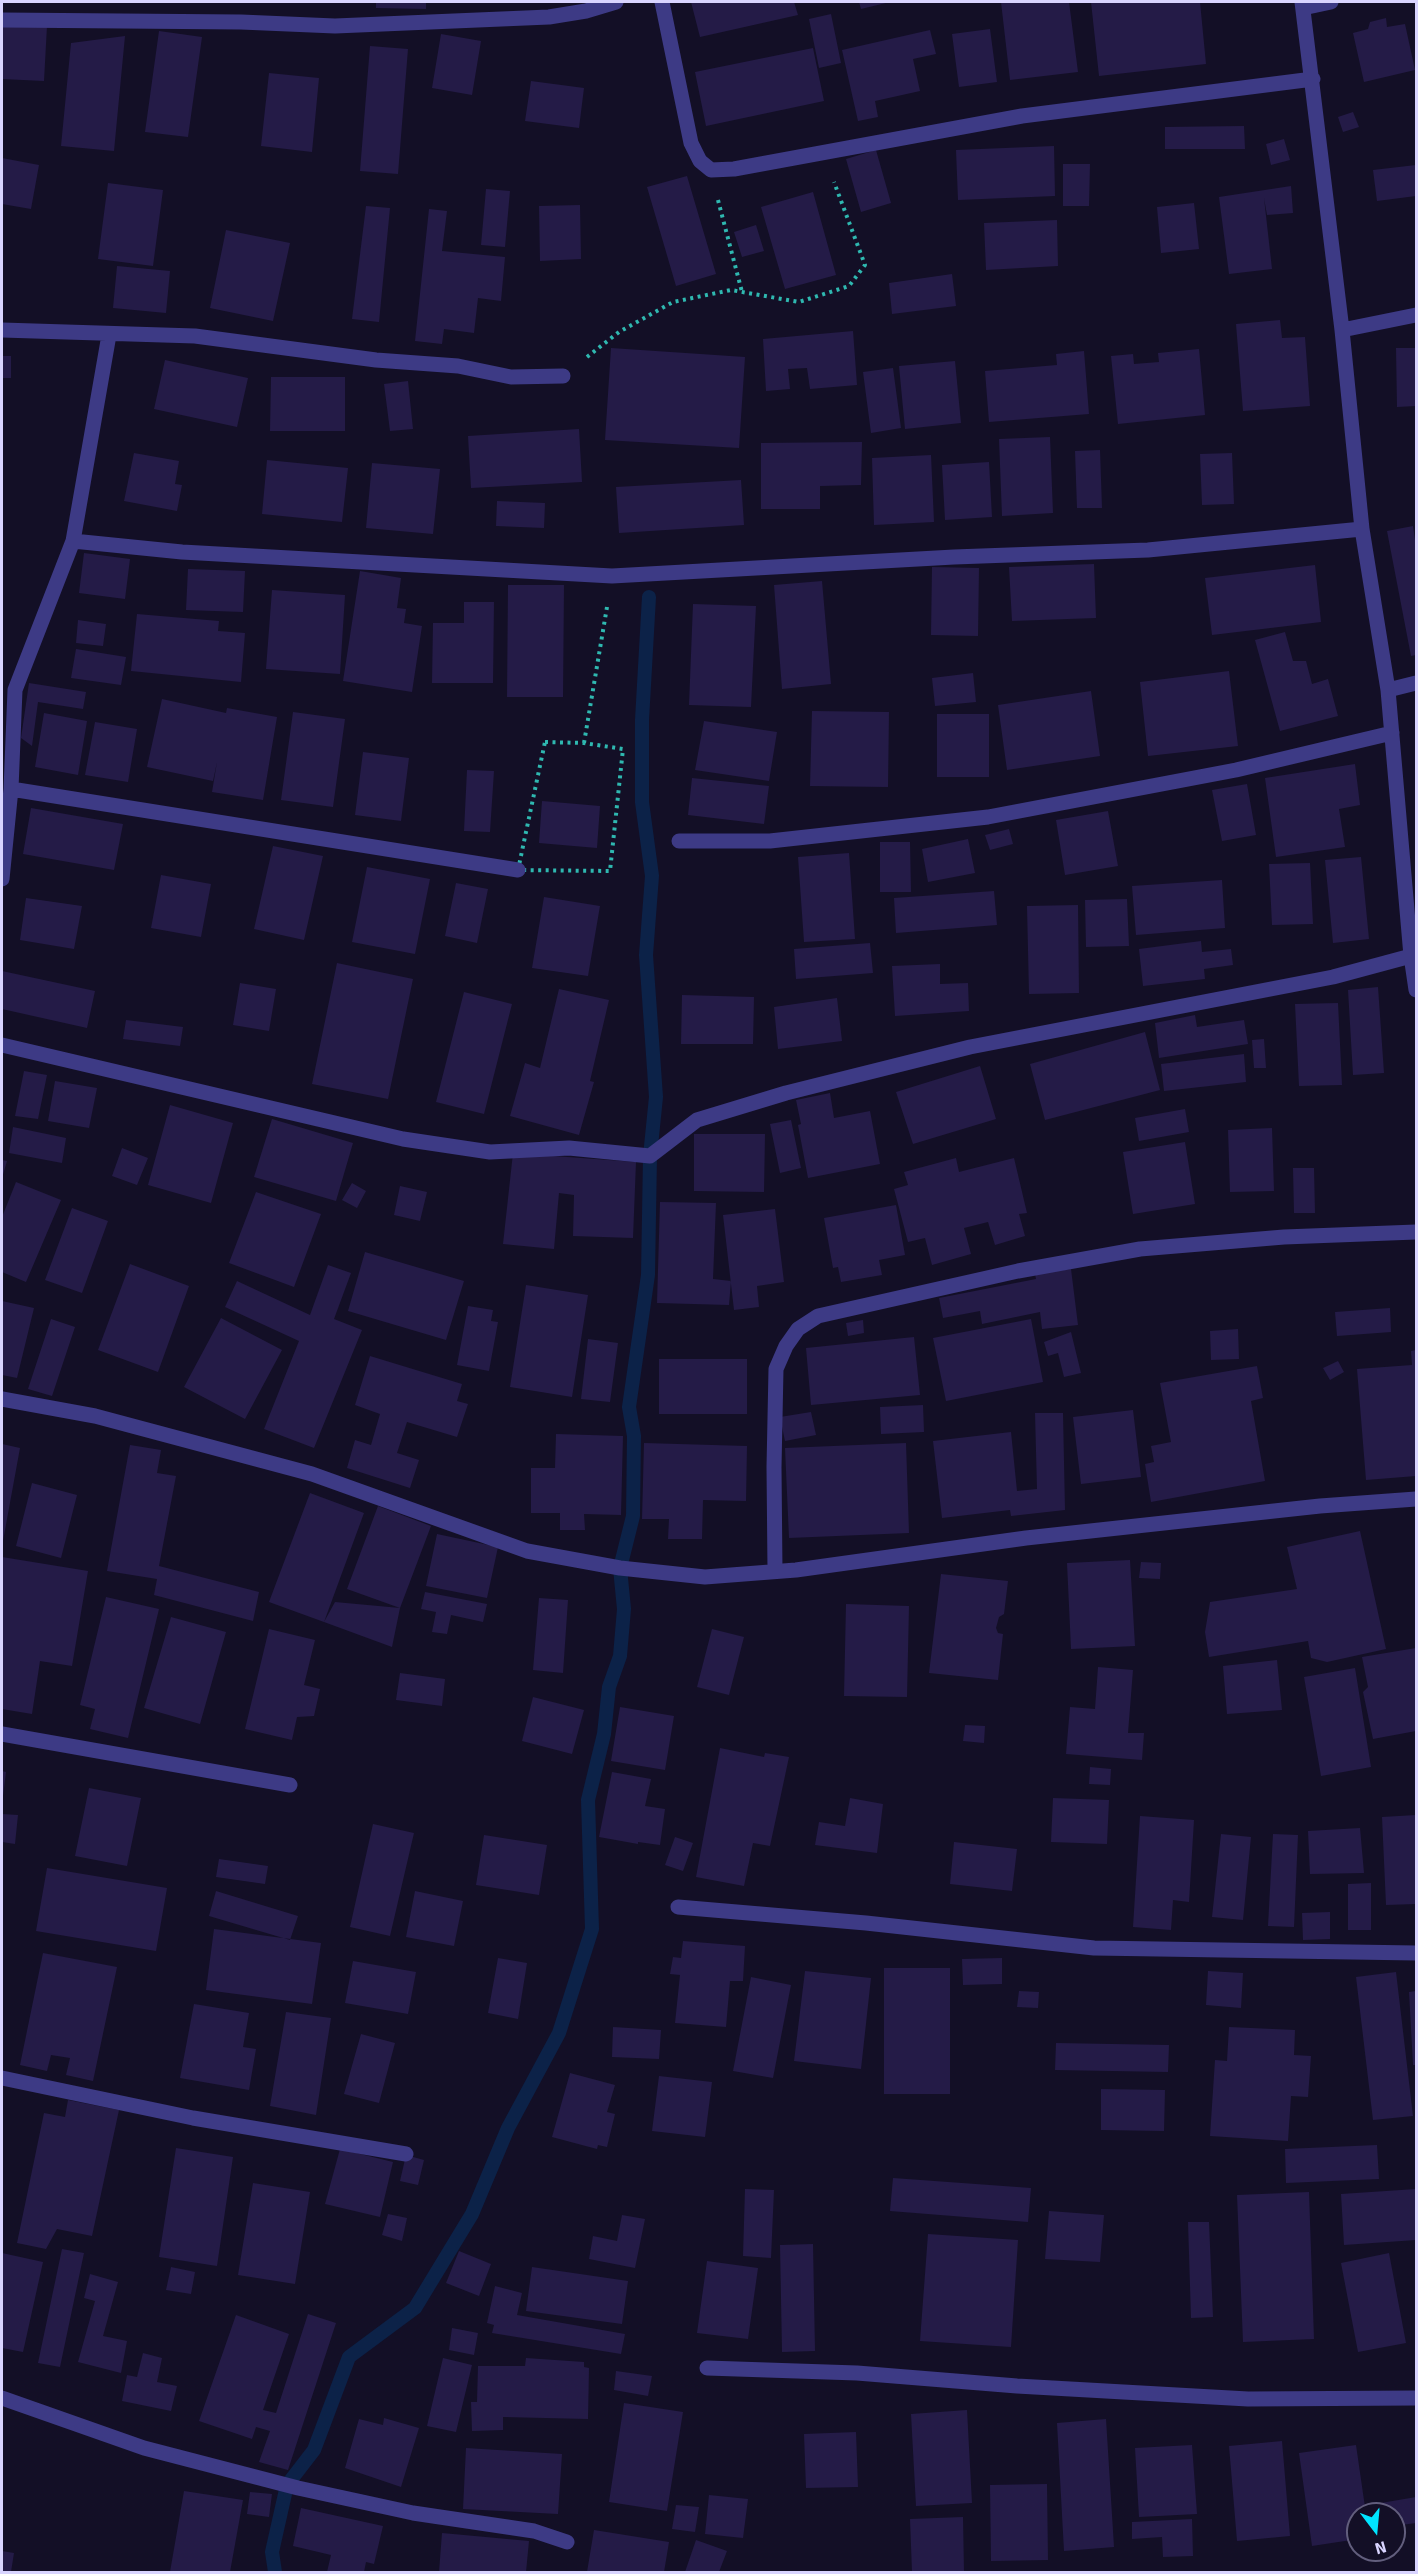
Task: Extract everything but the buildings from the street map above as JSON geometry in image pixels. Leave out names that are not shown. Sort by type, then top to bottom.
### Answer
[{"type":"street","points":[[2,20],[219,21],[335,26],[549,17],[586,11],[616,2]]},
{"type":"street","points":[[662,2],[691,142],[700,161],[711,170],[734,169],[1022,116],[1313,79]]},
{"type":"street","points":[[1331,2],[1303,5],[1342,330],[1362,530],[1388,690],[1411,956],[1416,990]]},
{"type":"street","points":[[1342,330],[1416,315]]},
{"type":"street","points":[[2,330],[195,336],[376,360],[458,366],[511,376],[563,376]]},
{"type":"street","points":[[2,879],[11,789],[8,691],[74,541],[109,335]]},
{"type":"street","points":[[74,541],[182,552],[612,576],[954,557],[1148,550],[1362,530]]},
{"type":"street","points":[[1388,690],[1416,683]]},
{"type":"street","points":[[679,841],[770,841],[988,817],[1236,770],[1392,733]]},
{"type":"street","points":[[11,789],[518,870]]},
{"type":"street","points":[[2,1045],[403,1139],[490,1152],[569,1148],[650,1156],[697,1120],[786,1093],[970,1047],[1333,977],[1411,956]]},
{"type":"street","points":[[776,1571],[774,1467],[776,1369],[786,1346],[798,1329],[818,1316],[1018,1271],[1140,1249],[1284,1237],[1416,1232]]},
{"type":"street","points":[[2,1399],[96,1416],[312,1474],[527,1551],[620,1568],[705,1577],[776,1571],[1026,1538],[1320,1506],[1416,1499]]},
{"type":"street","points":[[2,1734],[290,1785]]},
{"type":"street","points":[[678,1907],[866,1923],[1094,1948],[1292,1953],[1416,1953]]},
{"type":"street","points":[[2,2078],[193,2118],[406,2154]]},
{"type":"street","points":[[707,2368],[857,2373],[1017,2386],[1248,2399],[1373,2400],[1416,2397]]},
{"type":"street","points":[[2,2398],[144,2448],[287,2486],[413,2513],[534,2531],[567,2542]]},
{"type":"path","points":[[563,376],[619,332],[673,302],[731,290],[799,302],[849,286],[865,265],[822,151]]},
{"type":"path","points":[[711,170],[742,292]]},
{"type":"path","points":[[584,743],[612,576]]},
{"type":"path","points":[[545,742],[584,743],[623,748],[609,872],[518,870],[545,742]]},
{"type":"waterway","points":[[275,2572],[272,2552],[287,2485],[314,2450],[349,2357],[415,2308],[472,2214],[508,2128],[559,2033],[592,1929],[588,1800],[604,1734],[609,1687],[620,1656],[624,1609],[620,1568],[633,1516],[634,1436],[629,1407],[648,1275],[650,1156],[656,1097],[646,955],[652,876],[642,802],[642,720],[649,597]]}]
